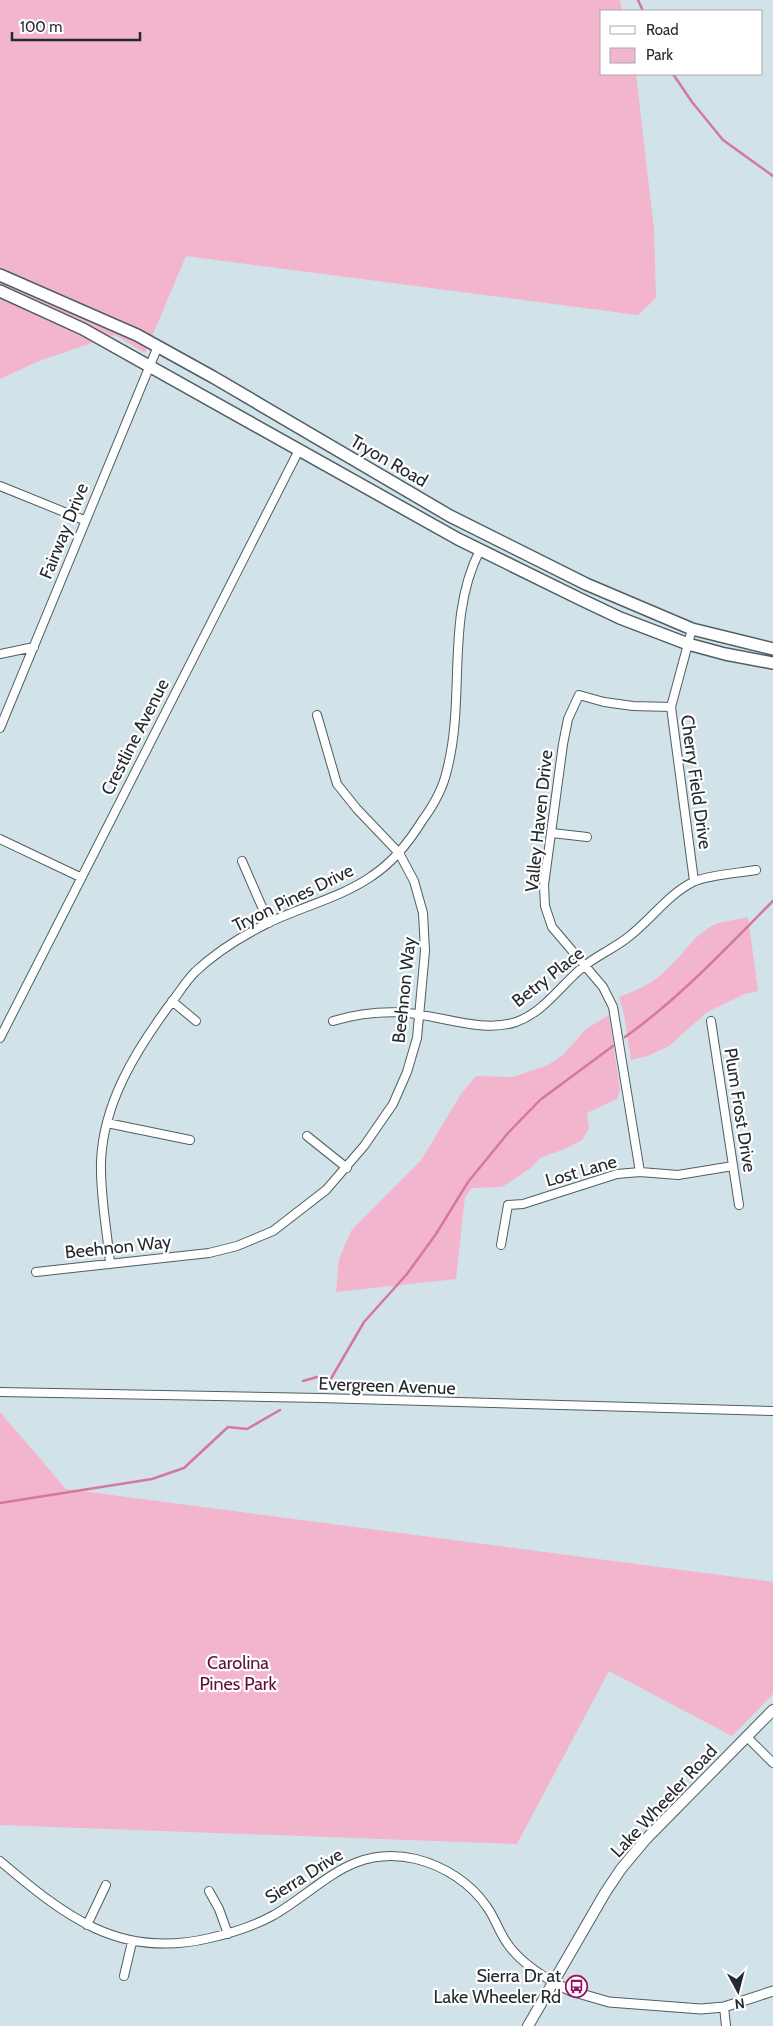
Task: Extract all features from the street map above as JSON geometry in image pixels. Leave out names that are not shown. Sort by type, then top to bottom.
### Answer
[{"type":"main road","name":"Tryon Road","points":[[0,275],[108,321],[158,346],[450,516],[586,584],[692,628],[773,649]]},
{"type":"main road","name":"Tryon Road","points":[[0,291],[83,328],[480,550],[612,614],[688,644],[725,654],[773,663]]},
{"type":"main road","name":"Lake Wheeler Road","points":[[528,2026],[605,1893],[632,1855],[773,1710]]},
{"type":"street","name":"Fairway Drive","points":[[0,728],[84,520],[158,346]]},
{"type":"street","name":"Crestline Avenue","points":[[0,1038],[80,877],[299,450]]},
{"type":"street","points":[[0,486],[84,520]]},
{"type":"street","name":"Tryon Pines Drive","points":[[110,1263],[101,1162],[107,1123],[129,1064],[172,1001],[195,973],[233,943],[269,923],[372,877],[399,853],[437,798],[447,772],[455,722],[461,610],[468,579],[480,550]]},
{"type":"street","name":"Cherry Field Drive","points":[[692,628],[671,707],[694,881]]},
{"type":"street","points":[[0,654],[34,647]]},
{"type":"street","name":"Valley Haven Drive","points":[[640,1172],[613,1007],[607,993],[552,927],[546,906],[544,885],[563,744],[568,718],[579,695],[604,702],[634,706],[671,707]]},
{"type":"street","name":"Beehnon Way","points":[[36,1272],[209,1253],[237,1246],[273,1231],[295,1216],[326,1190],[347,1168],[393,1104],[407,1072],[417,1038],[426,951],[424,913],[414,881],[399,853],[357,809],[337,784],[317,715]]},
{"type":"street","points":[[552,833],[586,837]]},
{"type":"street","points":[[0,839],[80,877]]},
{"type":"street","points":[[242,861],[269,923]]},
{"type":"street","name":"Betry Place","points":[[333,1022],[352,1016],[382,1013],[420,1015],[498,1026],[515,1022],[529,1016],[546,1003],[584,966],[627,938],[660,907],[694,881],[756,870]]},
{"type":"street","points":[[172,1001],[196,1021]]},
{"type":"street","name":"Plum Frost Drive","points":[[711,1021],[739,1205]]},
{"type":"street","points":[[107,1123],[190,1140]]},
{"type":"street","points":[[307,1136],[347,1168]]},
{"type":"street","name":"Lost Lane","points":[[501,1245],[508,1205],[523,1204],[617,1174],[640,1172],[678,1175],[733,1166]]},
{"type":"street","name":"Evergreen Avenue","points":[[0,1392],[311,1398],[773,1411]]},
{"type":"street","points":[[747,1737],[773,1764]]},
{"type":"street","name":"Sierra Drive","points":[[0,1861],[47,1900],[87,1925],[132,1942],[178,1944],[228,1934],[274,1915],[337,1870],[371,1858],[407,1857],[438,1866],[467,1885],[487,1907],[508,1944],[518,1956],[541,1976],[571,1991],[609,2002],[701,2009],[724,2007],[773,1991]]},
{"type":"street","points":[[87,1925],[106,1885]]},
{"type":"street","points":[[209,1891],[228,1934]]},
{"type":"street","points":[[124,1976],[132,1942]]},
{"type":"street","points":[[724,2007],[726,2026]]},
{"type":"green space","points":[[0,0],[620,0],[622,10],[600,10],[600,75],[636,75],[654,229],[656,298],[638,315],[186,256],[145,353],[115,335],[39,361],[0,379]]},
{"type":"green space","points":[[748,917],[758,991],[745,994],[707,1012],[669,1046],[648,1056],[631,1060],[624,1014],[619,997],[653,981],[697,937],[710,927],[723,922]]},
{"type":"green space","points":[[609,1015],[620,1090],[617,1099],[587,1113],[589,1129],[582,1140],[540,1158],[531,1168],[502,1187],[472,1188],[465,1197],[456,1279],[336,1292],[339,1259],[351,1231],[422,1159],[461,1094],[476,1076],[513,1077],[548,1065],[564,1054],[586,1029]]},
{"type":"green space","name":"Carolina Pines Park","points":[[0,1412],[66,1489],[773,1582],[773,1694],[732,1736],[609,1671],[517,1844],[0,1825]]},
{"type":"waterway","points":[[638,0],[643,10]]},
{"type":"waterway","points":[[674,75],[692,102],[723,140],[773,176]]},
{"type":"waterway","points":[[625,1037],[684,989],[773,901]]},
{"type":"waterway","points":[[329,1382],[364,1322],[407,1274],[436,1234],[468,1182],[508,1133],[540,1100],[613,1046]]},
{"type":"waterway","points":[[303,1381],[317,1377]]},
{"type":"waterway","points":[[0,1503],[152,1479],[184,1468],[228,1427],[247,1429],[280,1410]]},
{"type":"place","name":"Sierra Dr at Lake Wheeler Rd","points":[[577,1986]]}]
